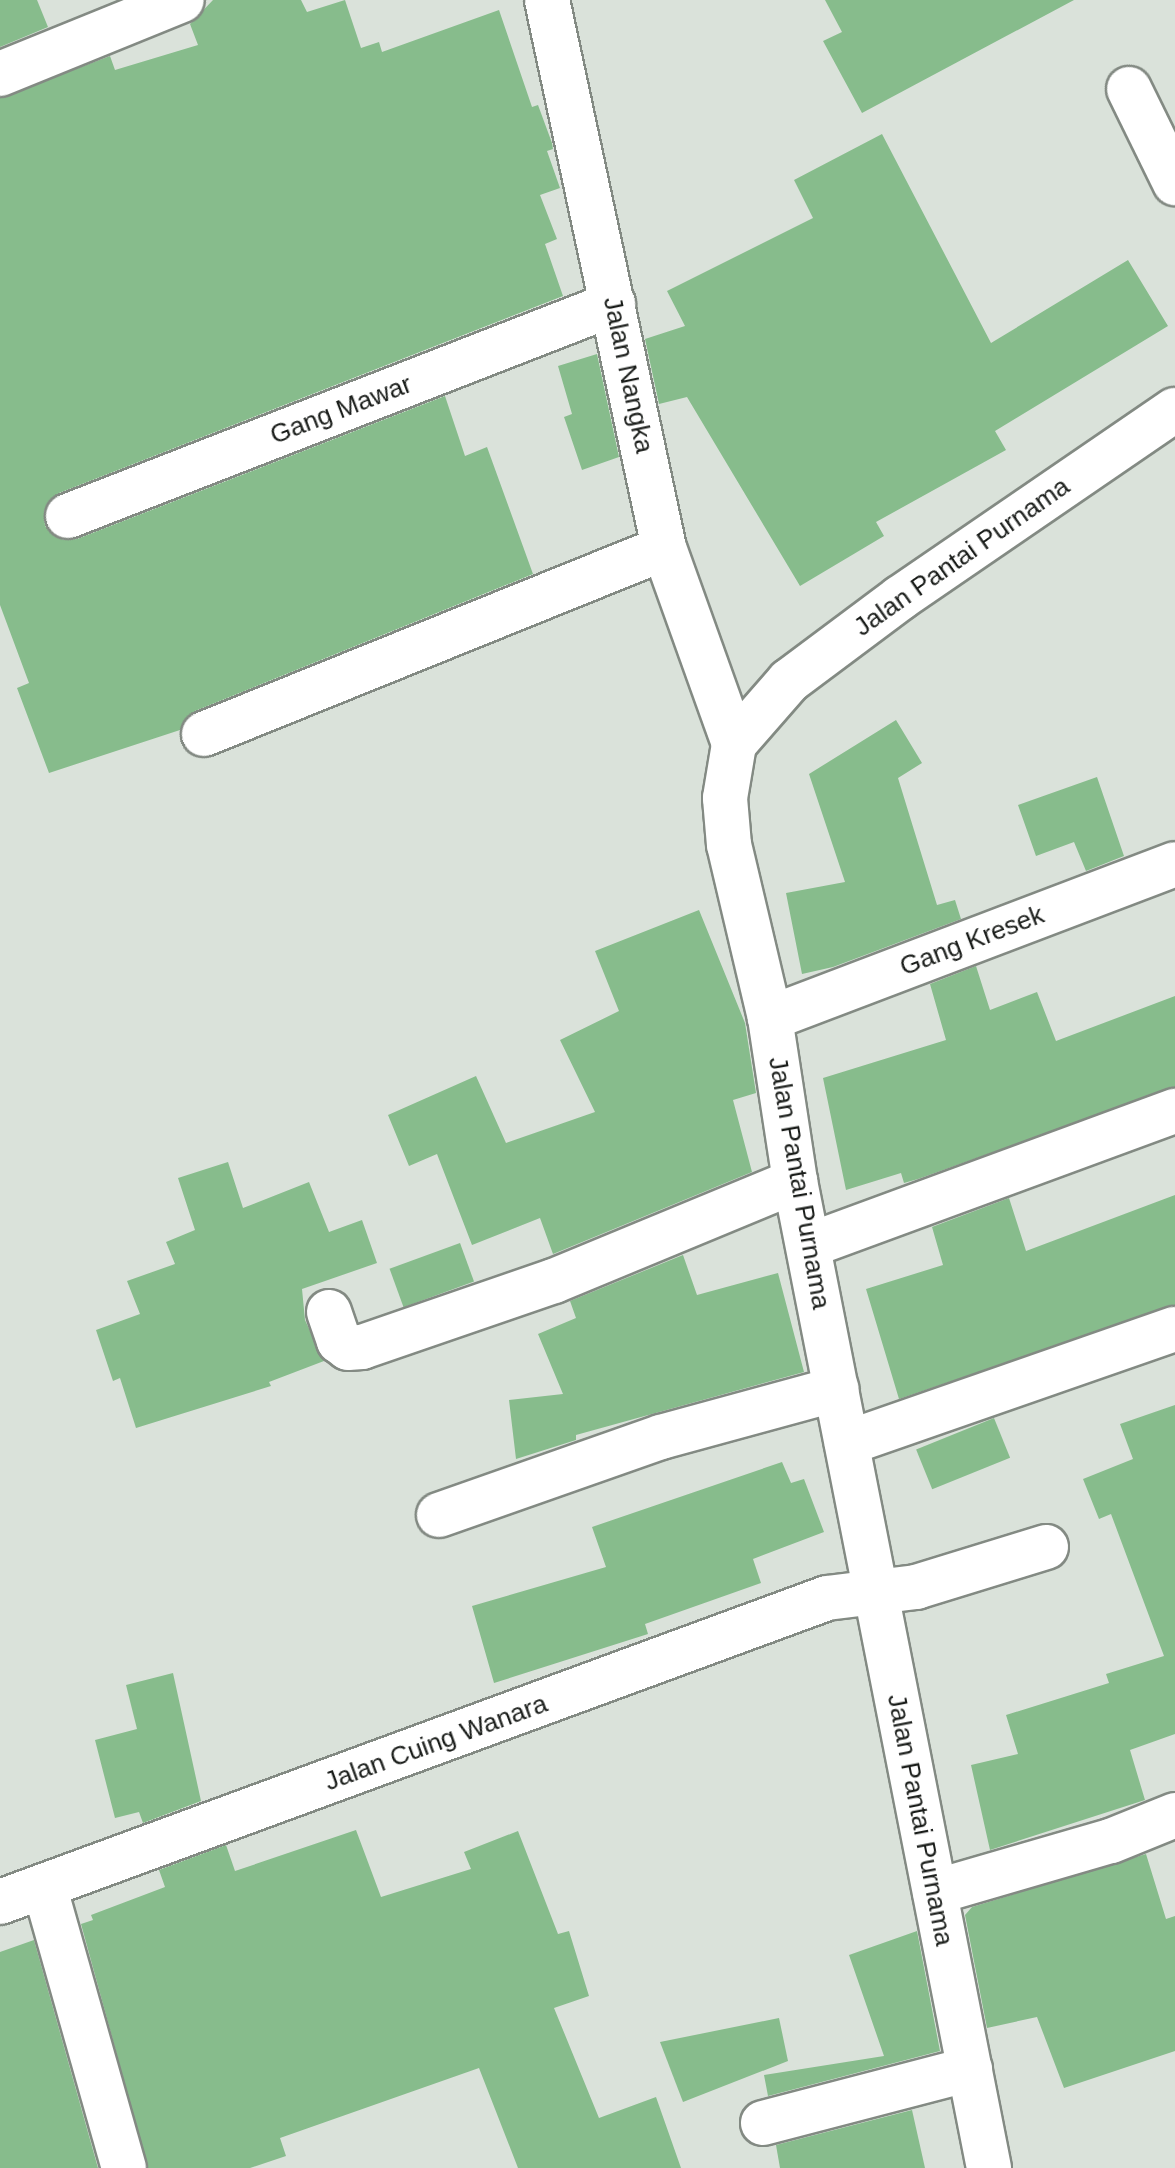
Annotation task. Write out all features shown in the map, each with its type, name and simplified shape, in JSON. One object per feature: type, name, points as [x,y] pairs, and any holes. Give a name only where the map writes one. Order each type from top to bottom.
[{"type":"street","points":[[0,74],[182,0]]},
{"type":"street","name":"Jalan Nangka","points":[[547,0],[664,548],[734,744]]},
{"type":"street","points":[[1129,89],[1175,183]]},
{"type":"street","name":"Gang Mawar","points":[[68,516],[613,304]]},
{"type":"street","name":"Jalan Pantai Purnama","points":[[989,2168],[795,1181],[770,1018],[729,845],[725,798],[734,744],[789,681],[900,598],[1175,410]]},
{"type":"street","points":[[204,734],[664,548]]},
{"type":"street","name":"Gang Kresek","points":[[770,1018],[1175,864]]},
{"type":"street","points":[[810,1245],[1175,1111]]},
{"type":"street","points":[[329,1312],[339,1341],[348,1348],[362,1347],[554,1281],[795,1181]]},
{"type":"street","points":[[847,1443],[1175,1329]]},
{"type":"street","points":[[439,1515],[661,1437],[837,1389]]},
{"type":"street","name":"Jalan Cuing Wanara","points":[[0,1902],[45,1889],[827,1598],[916,1587],[1046,1547]]},
{"type":"street","points":[[935,1892],[1111,1841],[1175,1815]]},
{"type":"street","points":[[45,1889],[124,2168]]},
{"type":"street","points":[[763,2123],[970,2069]]},
{"type":"building","points":[[0,0],[37,0],[48,27],[0,47]]},
{"type":"building","points":[[213,0],[301,0],[307,12],[345,0],[361,48],[379,42],[382,52],[499,10],[532,107],[538,105],[552,143],[553,149],[547,151],[560,188],[540,195],[557,239],[545,244],[563,296],[59,493],[44,511],[45,526],[63,540],[77,539],[445,396],[465,456],[487,447],[533,574],[195,711],[180,730],[49,773],[17,688],[29,683],[0,605],[0,98],[110,56],[115,70],[198,45],[190,24]]},
{"type":"building","points":[[825,0],[1074,0],[862,113],[823,41],[842,32]]},
{"type":"building","points":[[882,134],[991,343],[1128,260],[1168,326],[995,431],[1006,450],[876,522],[884,536],[800,586],[687,397],[659,404],[645,339],[685,326],[667,291],[813,218],[794,180]]},
{"type":"building","points":[[597,354],[619,457],[582,470],[564,417],[572,414],[558,366]]},
{"type":"building","points":[[896,720],[922,763],[898,778],[937,905],[955,900],[961,919],[833,967],[802,974],[786,893],[845,882],[809,774]]},
{"type":"building","points":[[1097,777],[1124,856],[1086,871],[1074,842],[1036,856],[1018,805]]},
{"type":"building","points":[[699,910],[745,1023],[756,1093],[733,1100],[752,1172],[553,1254],[540,1218],[472,1245],[437,1154],[409,1166],[388,1115],[476,1076],[506,1143],[595,1112],[560,1040],[619,1011],[595,951]]},
{"type":"building","points":[[976,966],[990,1010],[1037,992],[1056,1041],[1175,996],[1175,1087],[918,1179],[904,1183],[901,1173],[846,1190],[823,1078],[946,1040],[930,984]]},
{"type":"building","points":[[228,1162],[243,1208],[309,1182],[329,1232],[362,1220],[377,1263],[302,1289],[305,1320],[324,1361],[269,1382],[271,1386],[136,1428],[120,1378],[113,1381],[96,1330],[140,1314],[127,1281],[175,1264],[166,1242],[195,1230],[178,1178]]},
{"type":"building","points":[[1175,1195],[1175,1305],[899,1399],[866,1289],[943,1265],[932,1227],[1009,1198],[1026,1251]]},
{"type":"building","points":[[460,1243],[474,1282],[404,1307],[390,1269]]},
{"type":"building","points":[[683,1255],[697,1295],[778,1273],[804,1372],[576,1435],[576,1440],[516,1459],[509,1400],[563,1394],[538,1334],[576,1318],[570,1301]]},
{"type":"building","points":[[1175,1405],[1175,1734],[1130,1750],[1145,1800],[990,1850],[971,1765],[1018,1754],[1006,1715],[1109,1683],[1106,1674],[1164,1656],[1111,1514],[1099,1519],[1083,1479],[1133,1459],[1120,1424]]},
{"type":"building","points":[[994,1418],[1010,1458],[932,1489],[916,1449]]},
{"type":"building","points":[[782,1462],[791,1483],[804,1479],[824,1532],[753,1559],[761,1583],[645,1624],[648,1634],[494,1683],[472,1606],[606,1567],[592,1527]]},
{"type":"building","points":[[173,1673],[201,1801],[143,1823],[139,1812],[115,1818],[95,1740],[137,1729],[126,1685]]},
{"type":"building","points":[[356,1830],[381,1897],[471,1869],[464,1852],[518,1831],[558,1934],[569,1931],[589,1996],[554,2008],[599,2118],[656,2097],[681,2168],[518,2168],[479,2068],[280,2138],[286,2156],[250,2168],[148,2168],[81,1924],[93,1920],[91,1915],[165,1887],[159,1870],[226,1845],[235,1871]]},
{"type":"building","points":[[1146,1854],[1166,1919],[1175,1916],[1175,2051],[1064,2088],[1037,2017],[987,2028],[965,1915],[972,1907]]},
{"type":"building","points":[[917,1931],[940,2051],[768,2096],[764,2075],[884,2056],[849,1955]]},
{"type":"building","points":[[34,1940],[98,2168],[0,2168],[0,1952]]},
{"type":"building","points":[[779,2018],[788,2061],[683,2102],[660,2042]]},
{"type":"building","points":[[912,2110],[925,2168],[780,2168],[776,2145]]}]
